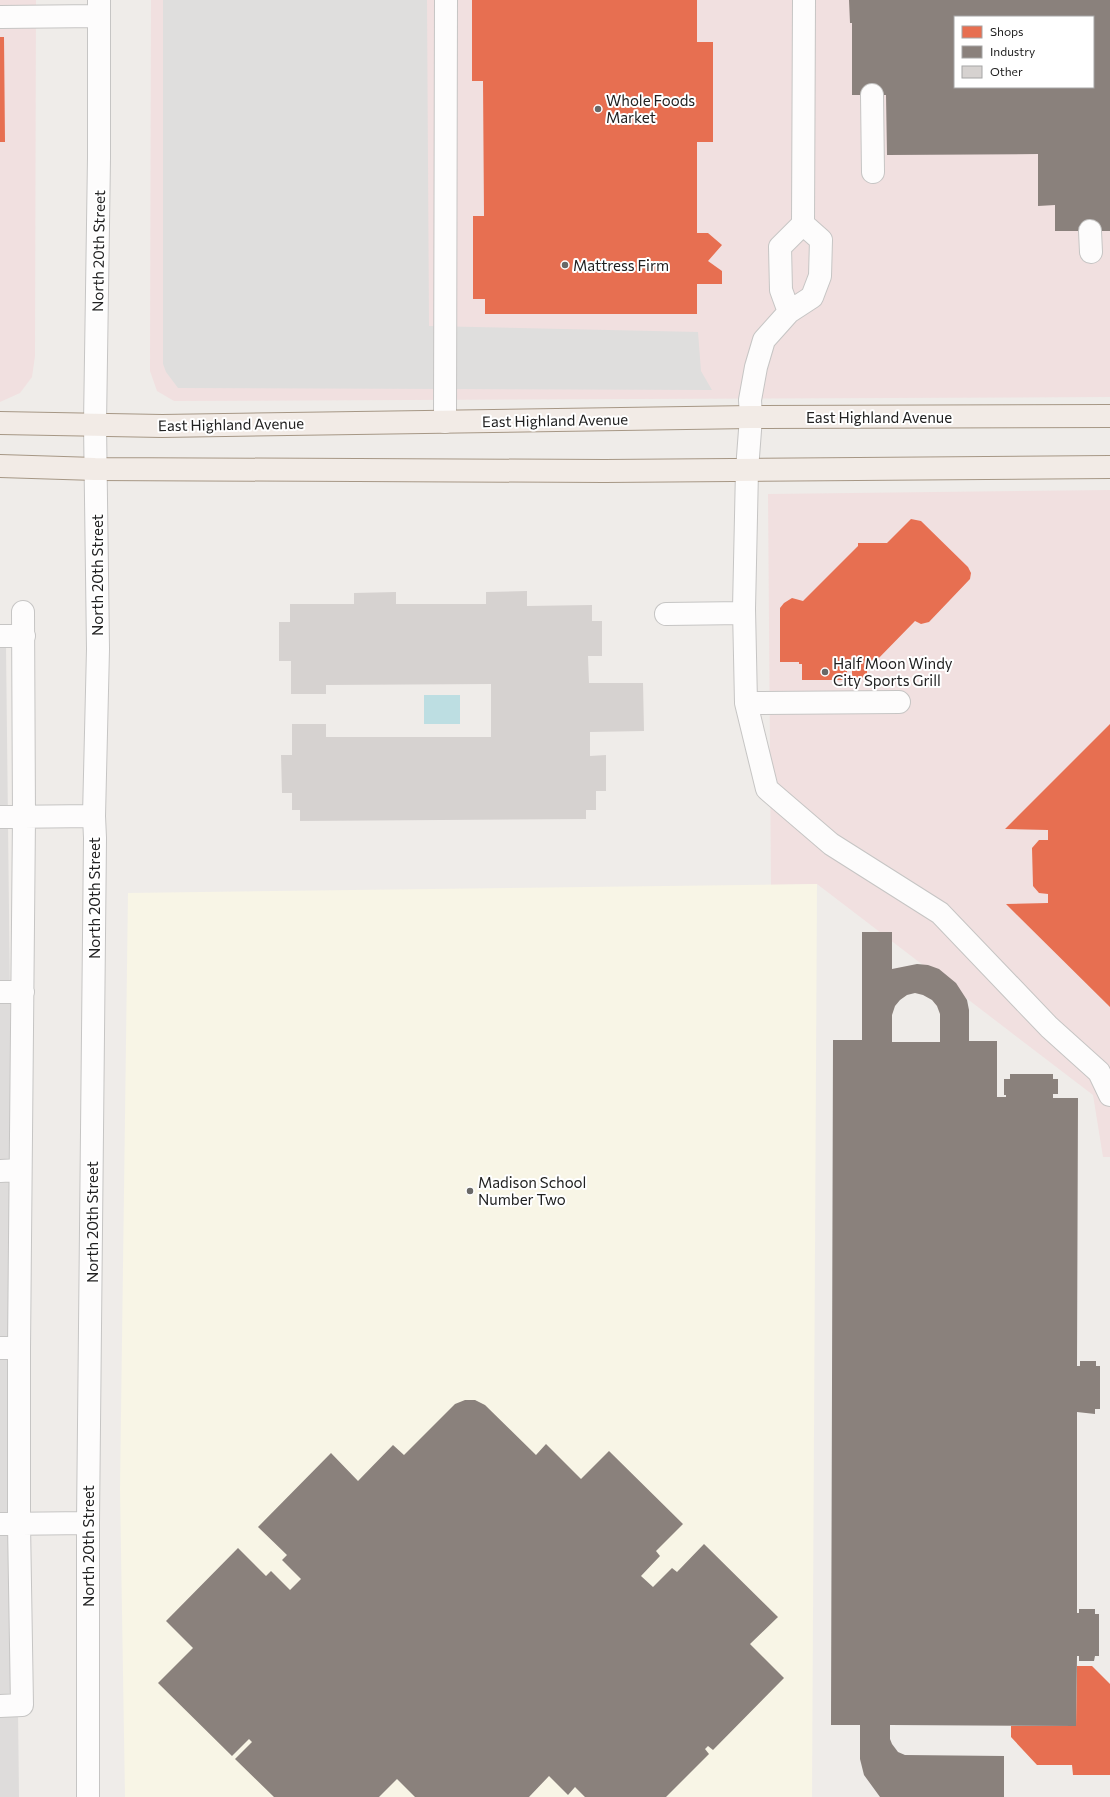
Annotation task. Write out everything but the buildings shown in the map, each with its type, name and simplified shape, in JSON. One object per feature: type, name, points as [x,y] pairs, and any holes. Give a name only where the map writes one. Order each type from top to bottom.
[{"type":"main road","name":"East Highland Avenue","points":[[0,423],[162,426],[751,417],[1110,416]]},
{"type":"main road","points":[[0,466],[95,469],[747,470],[1110,467]]},
{"type":"street","points":[[445,422],[446,0]]},
{"type":"street","points":[[789,312],[781,290],[780,247],[803,224],[804,0]]},
{"type":"street","points":[[0,17],[99,8]]},
{"type":"street","name":"North 20th Street","points":[[88,1797],[88,1523],[92,1270],[94,816],[98,649],[95,424],[99,158],[99,8]]},
{"type":"street","points":[[872,95],[872,172]]},
{"type":"street","points":[[803,224],[822,240],[820,276],[812,297],[789,312],[764,340],[756,367],[750,400],[751,417],[747,470],[744,613],[746,703],[767,789],[831,844],[940,913],[1049,1027],[1099,1072],[1110,1094]]},
{"type":"street","points":[[1090,231],[1091,252]]},
{"type":"street","points":[[0,1706],[22,1705],[10,1524],[9,1348],[10,1170],[23,992],[23,612]]},
{"type":"street","points":[[666,614],[744,613]]},
{"type":"street","points":[[0,636],[24,636]]},
{"type":"street","points":[[746,703],[899,702]]},
{"type":"street","points":[[0,817],[94,816]]},
{"type":"street","points":[[0,992],[23,992]]},
{"type":"street","points":[[10,1524],[88,1523]]},
{"type":"shaded area","points":[[0,0],[36,0],[35,356],[32,377],[20,393],[0,402]]},
{"type":"shaded area","points":[[151,0],[1110,0],[1110,397],[174,401],[157,391],[150,371]]},
{"type":"shaded area","points":[[163,0],[427,0],[429,326],[698,332],[701,371],[712,390],[178,388],[166,372],[163,364]]},
{"type":"shaded area","points":[[1110,490],[1110,1157],[1103,1157],[1093,1095],[817,884],[771,885],[768,494]]},
{"type":"shaded area","points":[[0,646],[6,646],[19,1797],[0,1797]]},
{"type":"shaded area","name":"Madison School Number Two","points":[[817,884],[812,1797],[125,1797],[120,1489],[128,893]]},
{"type":"water","points":[[424,695],[460,695],[460,724],[424,724]]},
{"type":"place","name":"Whole Foods Market","points":[[598,109]]},
{"type":"place","name":"Mattress Firm","points":[[565,265]]},
{"type":"place","name":"Half Moon Windy City Sports Grill","points":[[825,672]]},
{"type":"place","name":"Madison School Number Two","points":[[470,1191]]}]
